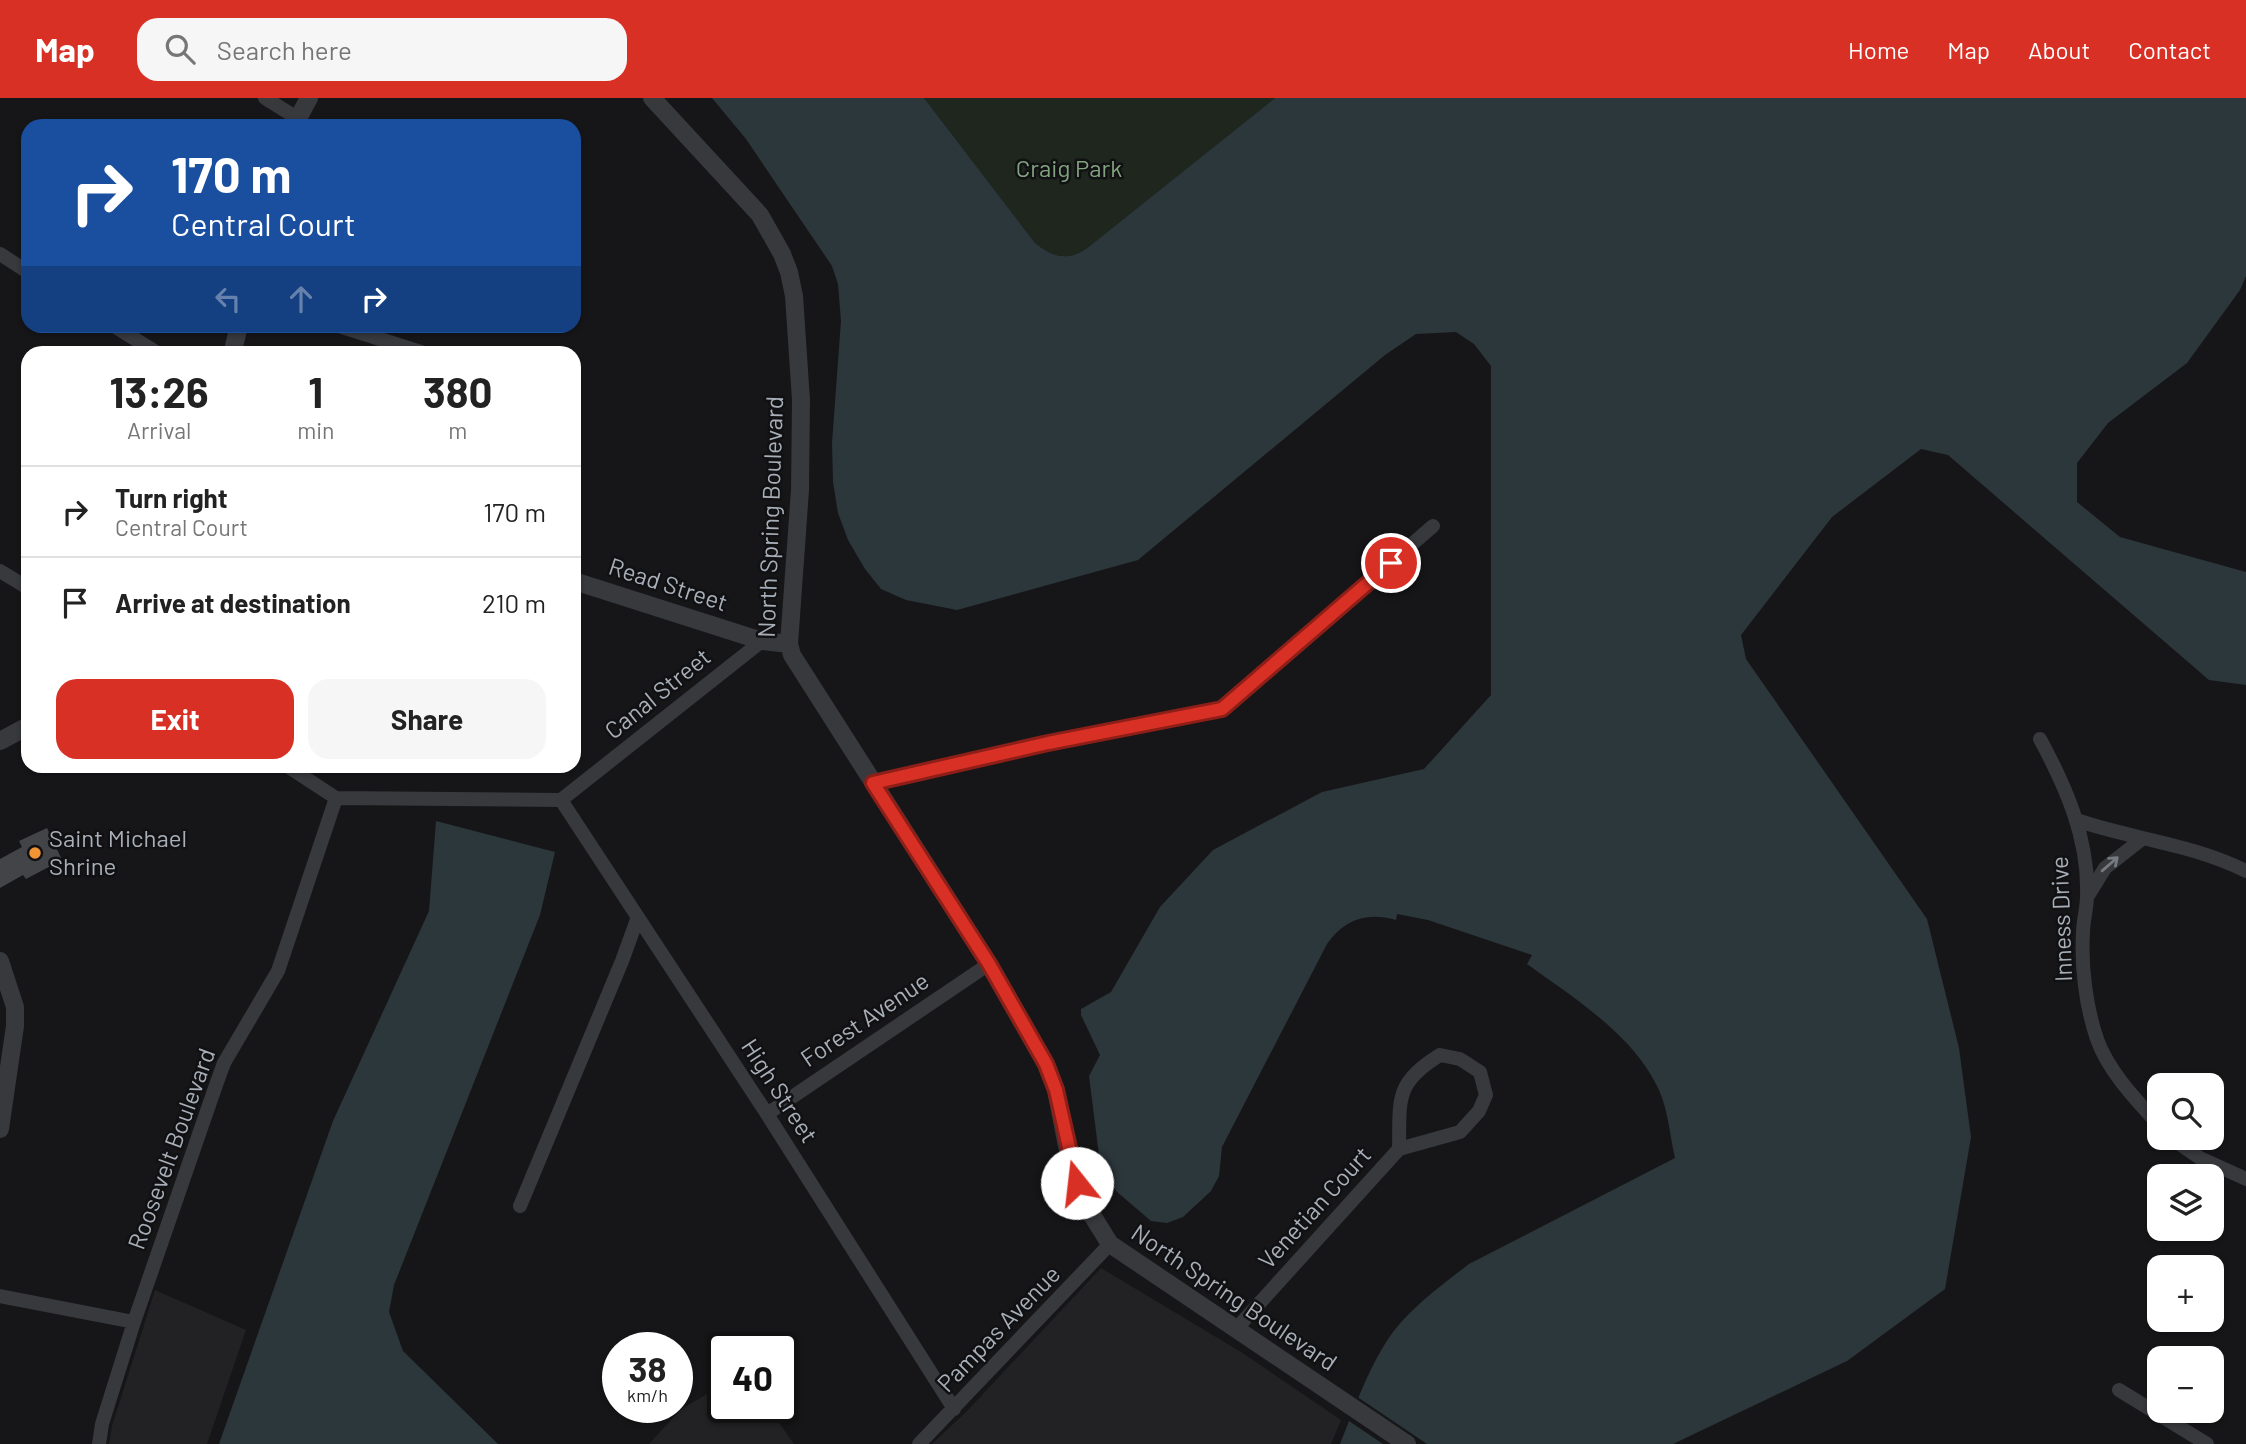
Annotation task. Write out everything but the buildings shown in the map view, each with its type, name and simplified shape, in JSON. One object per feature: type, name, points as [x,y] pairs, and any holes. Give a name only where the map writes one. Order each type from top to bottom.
[{"type":"street","points":[[265,98],[291,119]]},
{"type":"street","points":[[297,119],[309,98]]},
{"type":"street","name":"North Spring Boulevard","points":[[652,98],[760,215],[789,272],[794,296],[801,400],[800,489],[789,644],[792,655],[989,964],[1046,1064],[1056,1090],[1068,1151],[1082,1199],[1110,1244],[1407,1444]]},
{"type":"street","points":[[0,254],[21,268]]},
{"type":"street","points":[[125,333],[146,346]]},
{"type":"street","points":[[361,333],[402,346]]},
{"type":"street","points":[[873,783],[1048,743],[1222,709],[1433,526]]},
{"type":"street","points":[[0,571],[21,584]]},
{"type":"street","name":"Read Street","points":[[581,583],[762,641],[789,644]]},
{"type":"street","name":"Canal Street","points":[[561,800],[762,641]]},
{"type":"street","points":[[0,741],[21,730]]},
{"type":"street","name":"Inness Drive","points":[[2040,739],[2064,782],[2082,846],[2087,897],[2082,951],[2091,1018],[2098,1041],[2118,1075],[2147,1110]]},
{"type":"street","points":[[298,773],[336,798],[561,800]]},
{"type":"street","name":"Roosevelt Boulevard","points":[[99,1444],[102,1424],[134,1322],[216,1085],[233,1048],[278,971],[336,798]]},
{"type":"street","name":"High Street","points":[[561,800],[767,1114],[954,1409]]},
{"type":"street","points":[[2076,820],[2208,854],[2246,871]]},
{"type":"street","points":[[2087,897],[2105,868],[2142,839]]},
{"type":"street","points":[[520,1206],[638,917]]},
{"type":"street","points":[[0,961],[15,1007],[0,1129]]},
{"type":"street","name":"Forest Avenue","points":[[767,1114],[989,964]]},
{"type":"street","name":"Venetian Court","points":[[1237,1328],[1399,1149],[1460,1132],[1479,1111],[1486,1095],[1480,1072],[1460,1059],[1440,1055],[1418,1068],[1403,1089],[1399,1149]]},
{"type":"street","points":[[2188,1150],[2246,1179]]},
{"type":"street","name":"Pampas Avenue","points":[[919,1444],[1110,1244]]},
{"type":"street","points":[[0,1296],[134,1322]]},
{"type":"street","points":[[2119,1390],[2207,1444]]},
{"type":"shaded area","points":[[712,98],[924,98],[1035,243],[1053,254],[1066,256],[1086,249],[1275,98],[2246,98],[2246,276],[2240,290],[2187,363],[2108,423],[2077,463],[2077,502],[2120,537],[2246,572],[2246,685],[2209,680],[1948,455],[1921,449],[1832,517],[1741,635],[1746,659],[1927,919],[1959,1048],[1971,1137],[1945,1289],[1847,1361],[1673,1444],[1340,1444],[1363,1386],[1384,1345],[1401,1322],[1429,1296],[1469,1264],[1675,1158],[1665,1106],[1648,1070],[1619,1035],[1601,1019],[1527,964],[1532,955],[1428,920],[1397,914],[1396,920],[1366,917],[1349,923],[1327,944],[1222,1147],[1219,1176],[1211,1191],[1183,1217],[1167,1223],[1151,1221],[1116,1191],[1099,1155],[1089,1076],[1100,1055],[1081,1015],[1081,1009],[1111,992],[1160,907],[1213,850],[1322,792],[1424,769],[1491,695],[1491,366],[1474,344],[1456,332],[1416,334],[1385,355],[1138,560],[957,610],[906,600],[881,589],[865,569],[848,540],[838,513],[833,482],[832,443],[841,321],[838,284],[832,266],[746,139]]},
{"type":"shaded area","points":[[436,821],[555,852],[540,915],[394,1285],[389,1312],[403,1351],[498,1444],[219,1444],[333,1121],[429,911]]},
{"type":"shaded area","points":[[1101,1268],[1241,1352],[1341,1420],[1331,1444],[932,1444],[967,1411]]},
{"type":"shaded area","points":[[155,1290],[246,1330],[207,1444],[109,1444],[112,1426]]},
{"type":"shaded area","points":[[707,1394],[707,1423],[779,1423],[794,1444],[649,1444],[668,1423],[693,1423],[693,1402]]},
{"type":"green space","name":"Craig Park","points":[[924,98],[1275,98],[1086,249],[1072,255],[1059,256],[1035,243]]},
{"type":"pier","points":[[1356,1396],[1427,1444],[1383,1444],[1346,1419]]},
{"type":"place","name":"Saint Michael Shrine","points":[[35,853]]},
{"type":"route","points":[[1077,1183],[1056,1090],[1046,1064],[989,964],[873,783],[1048,743],[1222,709],[1391,563]]}]
